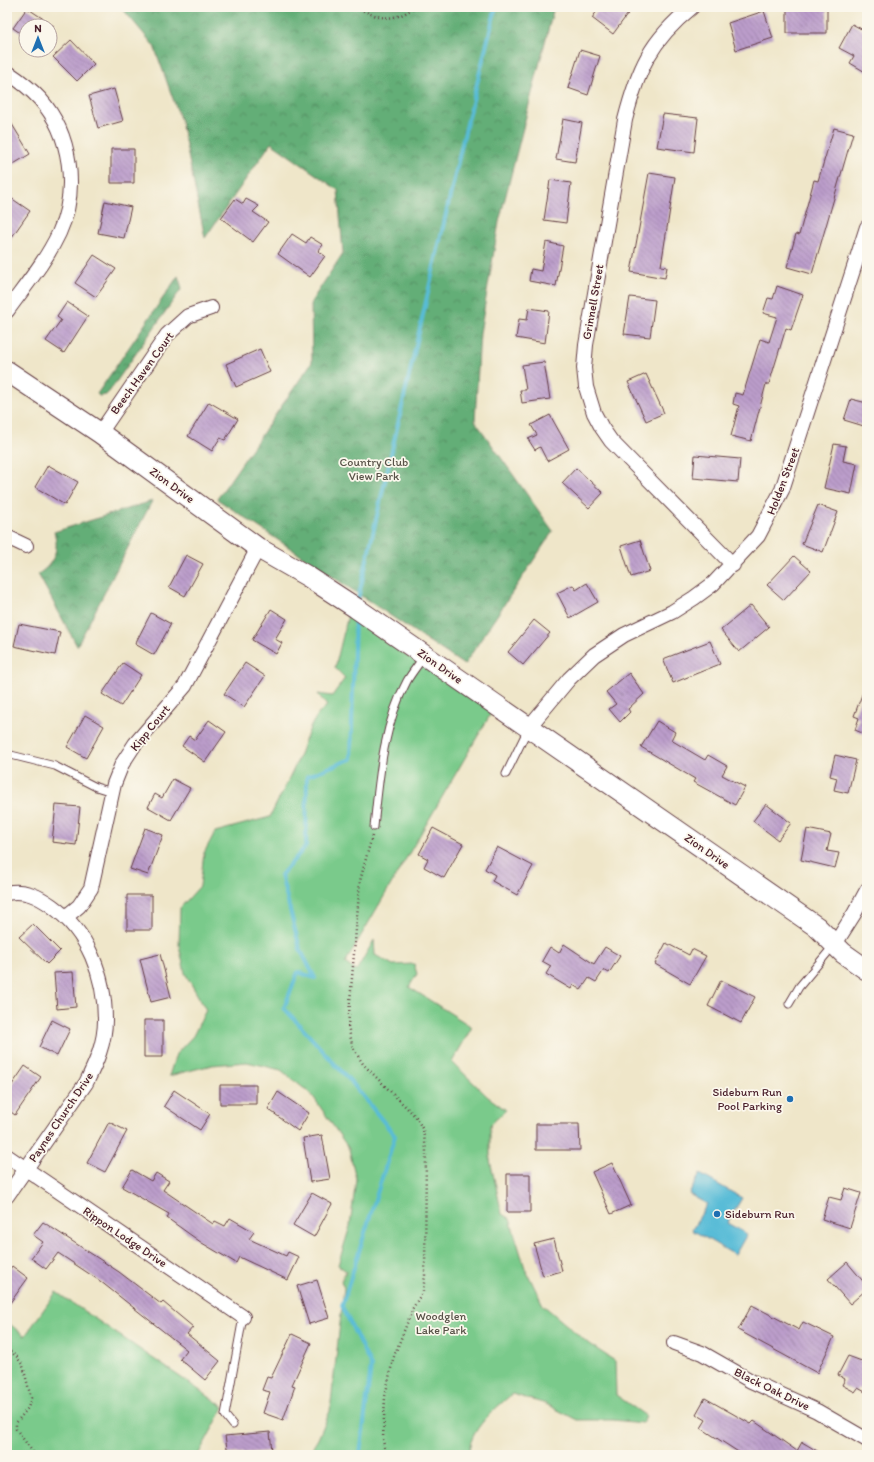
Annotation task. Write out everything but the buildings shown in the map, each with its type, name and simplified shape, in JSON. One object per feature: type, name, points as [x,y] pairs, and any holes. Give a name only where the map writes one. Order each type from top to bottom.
[{"type":"main road","name":"Zion Drive","points":[[7,371],[100,433],[258,548],[307,576],[424,655],[817,927],[843,953],[867,970]]},
{"type":"street","name":"Grinnell Street","points":[[692,7],[666,31],[654,46],[635,84],[624,128],[586,345],[584,368],[586,387],[594,413],[611,440],[733,565]]},
{"type":"street","points":[[7,72],[26,84],[40,99],[55,120],[65,145],[70,178],[68,209],[60,232],[52,247],[7,311]]},
{"type":"street","name":"Holden Street","points":[[529,727],[569,679],[594,655],[624,635],[672,612],[694,598],[713,584],[733,565],[758,536],[782,490],[867,227]]},
{"type":"street","name":"Beech Haven Court","points":[[100,433],[167,335],[188,316],[211,308]]},
{"type":"street","points":[[7,537],[26,546]]},
{"type":"street","name":"Kipp Court","points":[[67,916],[79,906],[92,888],[112,792],[122,764],[135,744],[185,686],[258,548]]},
{"type":"street","points":[[835,944],[867,890]]},
{"type":"street","name":"Paynes Church Drive","points":[[7,893],[25,892],[36,896],[67,916],[86,944],[99,973],[105,1009],[102,1044],[96,1064],[86,1083],[7,1196]]},
{"type":"street","name":"Rippon Lodge Drive","points":[[7,1156],[243,1317]]},
{"type":"street","name":"Black Oak Drive","points":[[674,1344],[702,1353],[751,1381],[817,1411],[867,1440]]},
{"type":"lane","points":[[374,827],[378,787],[387,735],[407,682],[424,655]]},
{"type":"lane","points":[[506,774],[529,727]]},
{"type":"lane","points":[[7,752],[55,766],[96,787],[112,792]]},
{"type":"lane","points":[[789,1004],[799,986],[835,944]]},
{"type":"lane","points":[[233,1425],[226,1415],[243,1317]]},
{"type":"path","points":[[356,7],[371,15],[387,18],[408,12],[415,7]]},
{"type":"path","points":[[374,827],[360,881],[348,1026],[353,1048],[363,1064],[416,1117],[423,1130],[426,1149],[425,1275],[423,1291],[413,1308],[393,1359],[385,1397],[383,1438],[385,1455]]},
{"type":"path","points":[[7,1350],[17,1357],[23,1366],[30,1398],[28,1408],[16,1423],[16,1429],[36,1455]]},
{"type":"green space","name":"Country Club View Park","points":[[121,7],[554,7],[499,222],[480,333],[475,421],[553,531],[464,665],[217,499],[312,362],[311,302],[343,253],[338,190],[271,143],[205,238],[181,121],[154,46]]},
{"type":"green space","points":[[178,276],[182,288],[109,392],[106,395],[99,396],[97,394]]},
{"type":"green space","points":[[152,501],[77,646],[38,574],[48,566],[56,551],[56,539],[54,532]]},
{"type":"green space","name":"Woodglen Lake Park","points":[[348,615],[381,639],[493,710],[345,963],[356,971],[374,940],[375,955],[393,965],[414,964],[417,974],[409,987],[472,1027],[452,1062],[488,1097],[506,1110],[490,1125],[490,1160],[502,1214],[510,1219],[525,1268],[543,1305],[589,1344],[615,1361],[616,1395],[646,1416],[642,1423],[613,1420],[577,1420],[546,1404],[512,1394],[491,1413],[478,1429],[473,1437],[469,1455],[308,1455],[318,1439],[330,1411],[344,1288],[341,1281],[346,1271],[338,1265],[350,1226],[356,1179],[349,1149],[312,1095],[281,1070],[247,1062],[212,1065],[169,1076],[176,1054],[193,1036],[206,1010],[185,973],[179,945],[180,908],[200,886],[204,853],[215,832],[270,817],[296,764],[312,724],[321,711],[327,706],[318,694],[332,696],[345,678],[335,668]]},
{"type":"green space","points":[[56,1292],[224,1407],[198,1455],[7,1455],[7,1322],[25,1336]]},
{"type":"water","name":"Sideburn Run","points":[[700,1174],[742,1198],[727,1223],[747,1234],[735,1255],[692,1230],[707,1204],[689,1194]]},
{"type":"waterway","points":[[357,603],[462,144],[496,7]]},
{"type":"waterway","points":[[355,615],[351,759],[307,776],[306,846],[281,875],[300,949],[315,978],[298,972],[284,1008],[353,1084],[395,1136],[342,1306],[371,1366],[360,1455]]},
{"type":"place","name":"Sideburn Run Pool Parking","points":[[790,1099]]},
{"type":"place","name":"Sideburn Run","points":[[717,1214]]}]
